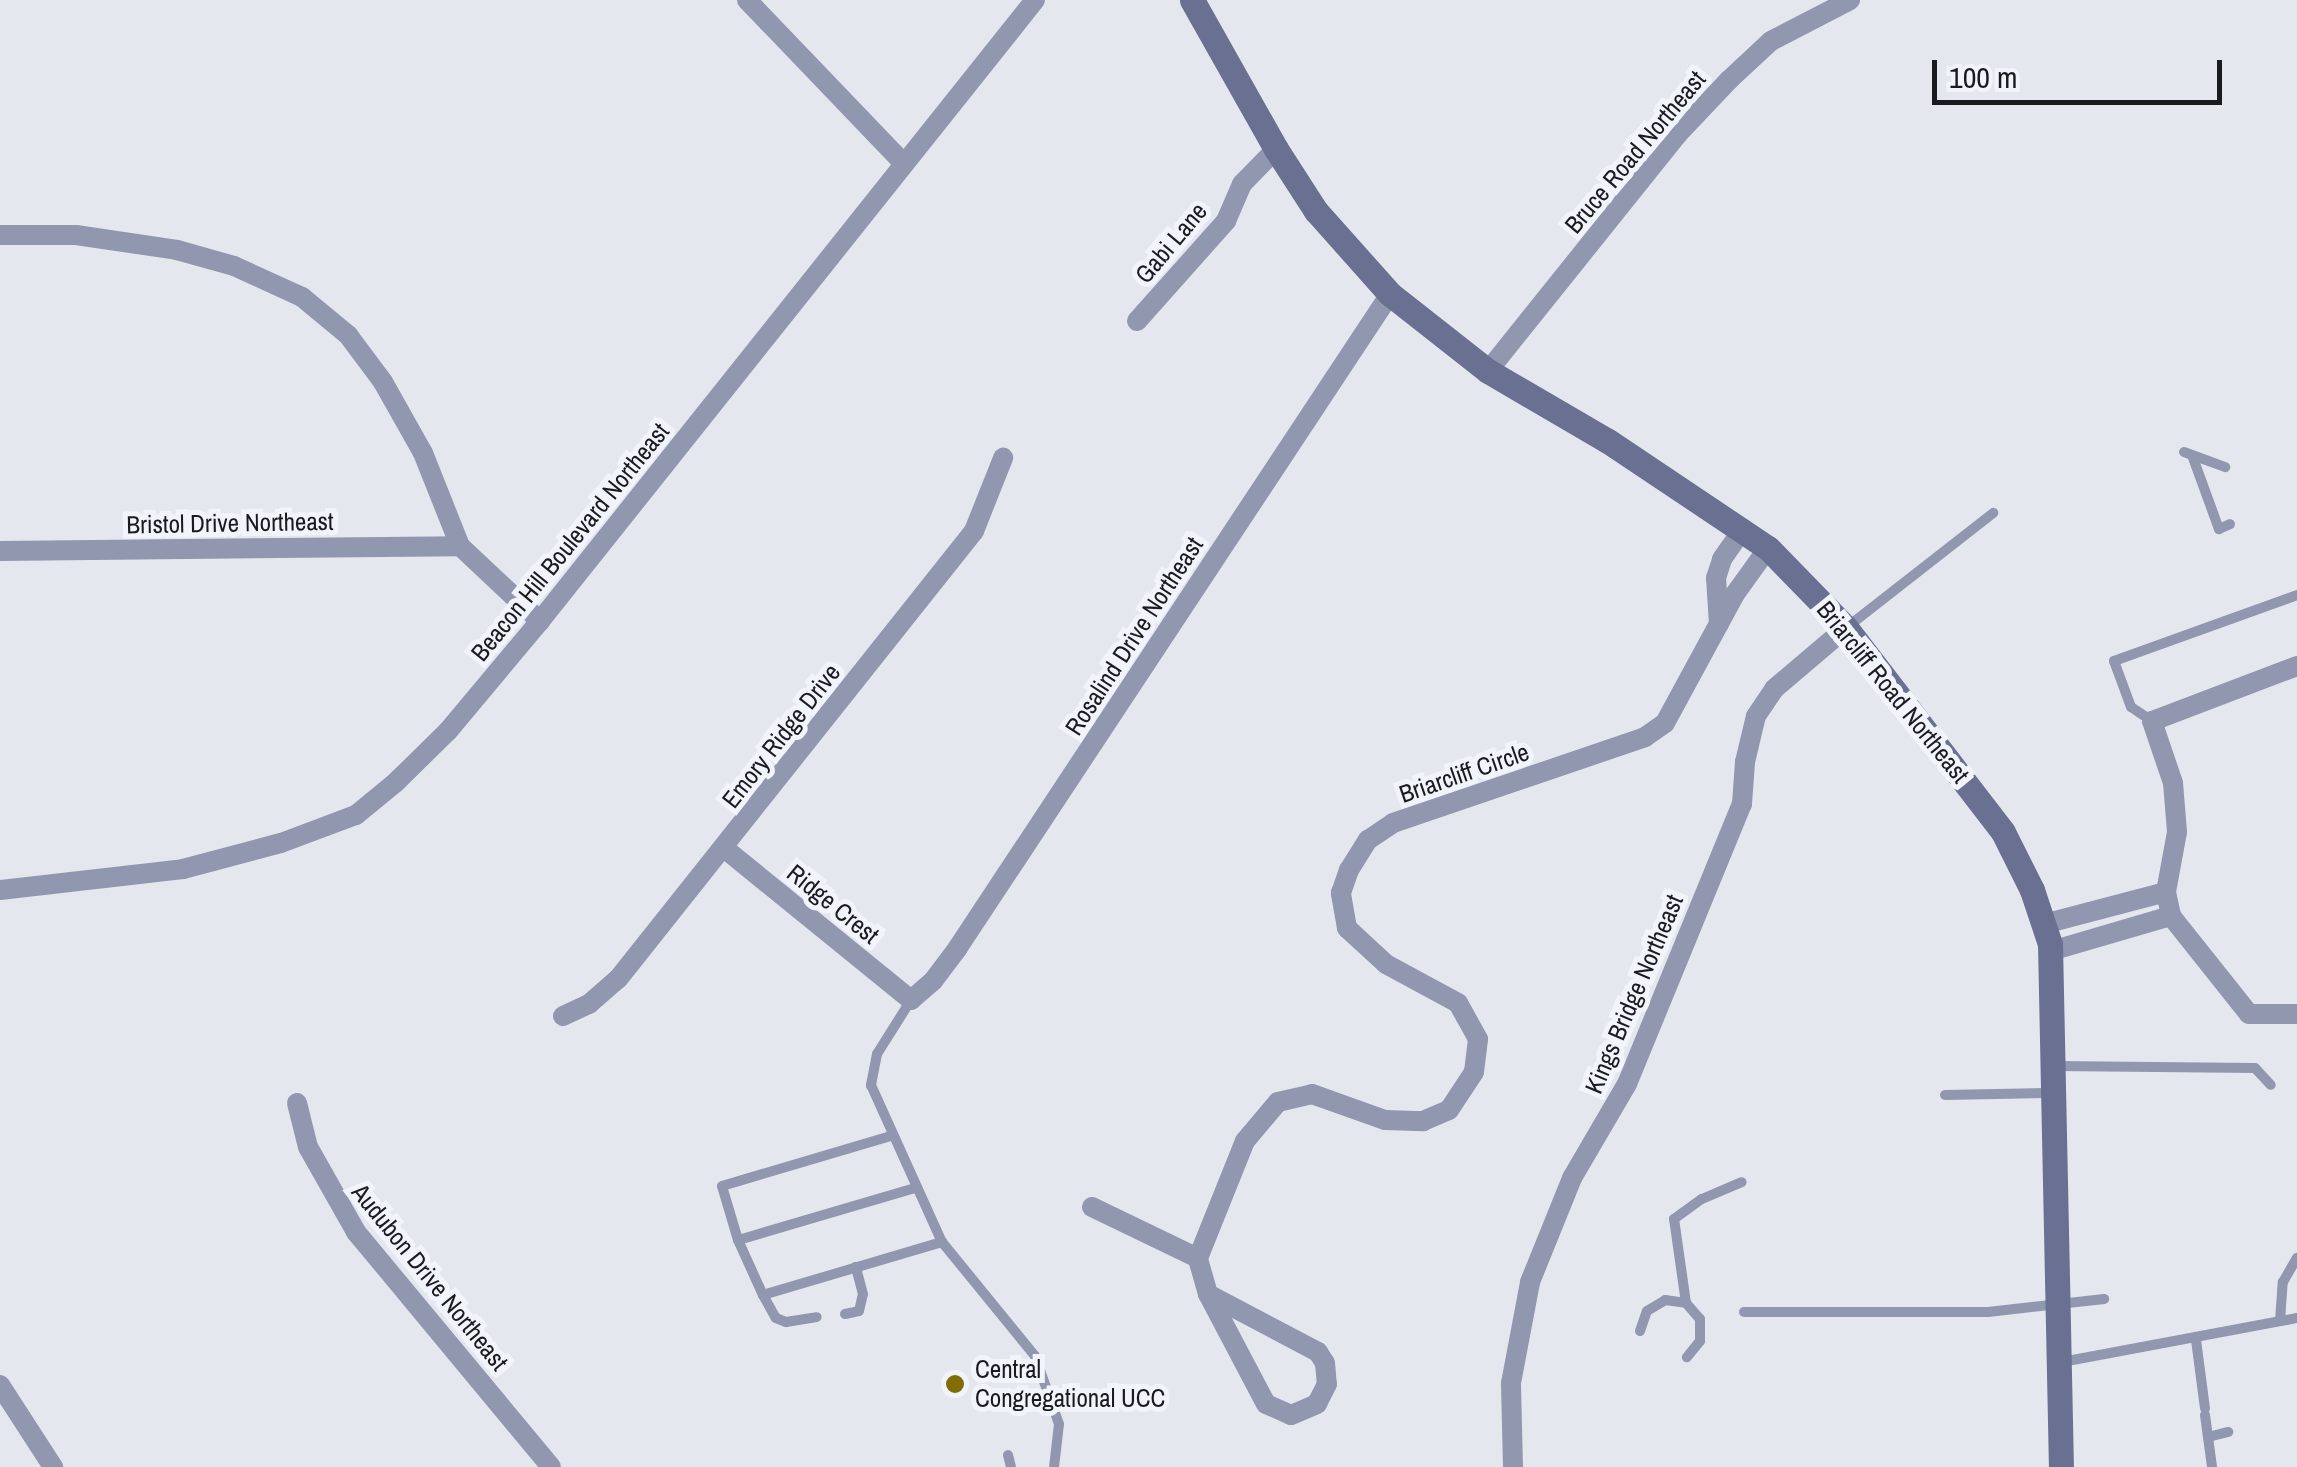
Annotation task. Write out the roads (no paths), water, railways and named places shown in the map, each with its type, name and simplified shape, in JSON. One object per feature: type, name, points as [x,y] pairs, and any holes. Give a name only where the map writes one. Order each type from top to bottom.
[{"type":"main road","name":"Briarcliff Road Northeast","points":[[1192,0],[1276,150],[1316,212],[1390,294],[1488,371],[1768,548],[1846,628],[2003,832],[2032,890],[2050,951],[2061,1467]]},
{"type":"street","points":[[748,0],[904,164]]},
{"type":"street","name":"Beacon Hill Boulevard Northeast","points":[[0,890],[183,869],[281,843],[356,815],[448,731],[540,621],[1035,0]]},
{"type":"street","name":"Bruce Road Northeast","points":[[1488,371],[1678,134],[1729,80],[1771,41],[1850,0]]},
{"type":"street","name":"Gabi Lane","points":[[1138,320],[1226,221],[1242,184],[1276,150]]},
{"type":"street","points":[[0,235],[76,235],[177,250],[234,266],[302,297],[348,336],[383,382],[423,454],[460,546],[540,621]]},
{"type":"street","name":"Rosalind Drive Northeast","points":[[911,1000],[933,981],[957,949],[1390,294]]},
{"type":"street","name":"Emory Ridge Drive","points":[[562,1016],[590,1004],[618,979],[724,848],[974,531],[992,496],[1003,458]]},
{"type":"street","name":"Briarcliff Circle","points":[[1719,625],[1716,578],[1722,558],[1743,529]]},
{"type":"street","name":"Bristol Drive Northeast","points":[[0,551],[460,546]]},
{"type":"street","name":"Briarcliff Circle","points":[[1198,1258],[1245,1141],[1278,1102],[1312,1094],[1385,1120],[1423,1121],[1449,1110],[1474,1072],[1478,1039],[1458,1003],[1386,964],[1347,928],[1341,893],[1348,870],[1368,840],[1393,824],[1645,737],[1665,723],[1719,625],[1768,548]]},
{"type":"street","name":"Kings Bridge Northeast","points":[[1513,1467],[1511,1382],[1530,1282],[1572,1178],[1627,1084],[1742,804],[1745,762],[1756,716],[1774,689],[1846,628]]},
{"type":"street","points":[[2297,666],[2152,722],[2173,783],[2177,832],[2166,892],[2171,916],[2249,1014],[2297,1014]]},
{"type":"street","name":"Ridge Crest","points":[[724,848],[911,1000]]},
{"type":"street","points":[[2044,924],[2166,892]]},
{"type":"street","points":[[2122,903],[2129,928]]},
{"type":"street","points":[[2050,951],[2171,916]]},
{"type":"street","name":"Audubon Drive Northeast","points":[[298,1104],[308,1147],[356,1232],[552,1467]]},
{"type":"street","points":[[1092,1207],[1198,1258],[1208,1294],[1266,1404],[1291,1415],[1317,1404],[1327,1384],[1325,1363],[1318,1352],[1208,1294]]},
{"type":"street","points":[[0,1386],[52,1467]]},
{"type":"lane","points":[[2225,468],[2188,453],[2219,529],[2230,524]]},
{"type":"lane","points":[[1846,628],[1993,513]]},
{"type":"lane","points":[[2152,722],[2131,707],[2114,661],[2297,594]]},
{"type":"lane","points":[[911,1000],[872,1067],[872,1085],[891,1136],[942,1242],[1035,1356],[1059,1424],[1054,1467]]},
{"type":"lane","points":[[2053,1066],[2256,1068],[2270,1084]]},
{"type":"lane","points":[[1945,1094],[2053,1093]]},
{"type":"lane","points":[[818,1318],[786,1322],[776,1318],[738,1240],[722,1186],[891,1136]]},
{"type":"lane","points":[[1687,1357],[1700,1340],[1700,1319],[1686,1303],[1674,1219],[1702,1199],[1742,1182]]},
{"type":"lane","points":[[738,1240],[915,1188]]},
{"type":"lane","points":[[763,1295],[942,1242]]},
{"type":"lane","points":[[2280,1321],[2284,1282],[2297,1258]]},
{"type":"lane","points":[[844,1314],[859,1310],[863,1294],[856,1267]]},
{"type":"lane","points":[[1744,1312],[1988,1312],[2104,1298]]},
{"type":"lane","points":[[1640,1331],[1646,1311],[1665,1300],[1686,1303]]},
{"type":"lane","points":[[2059,1363],[2297,1318]]},
{"type":"lane","points":[[2196,1340],[2212,1467]]},
{"type":"lane","points":[[2208,1437],[2228,1432]]},
{"type":"place","name":"Central Congregational UCC","points":[[955,1384]]}]
